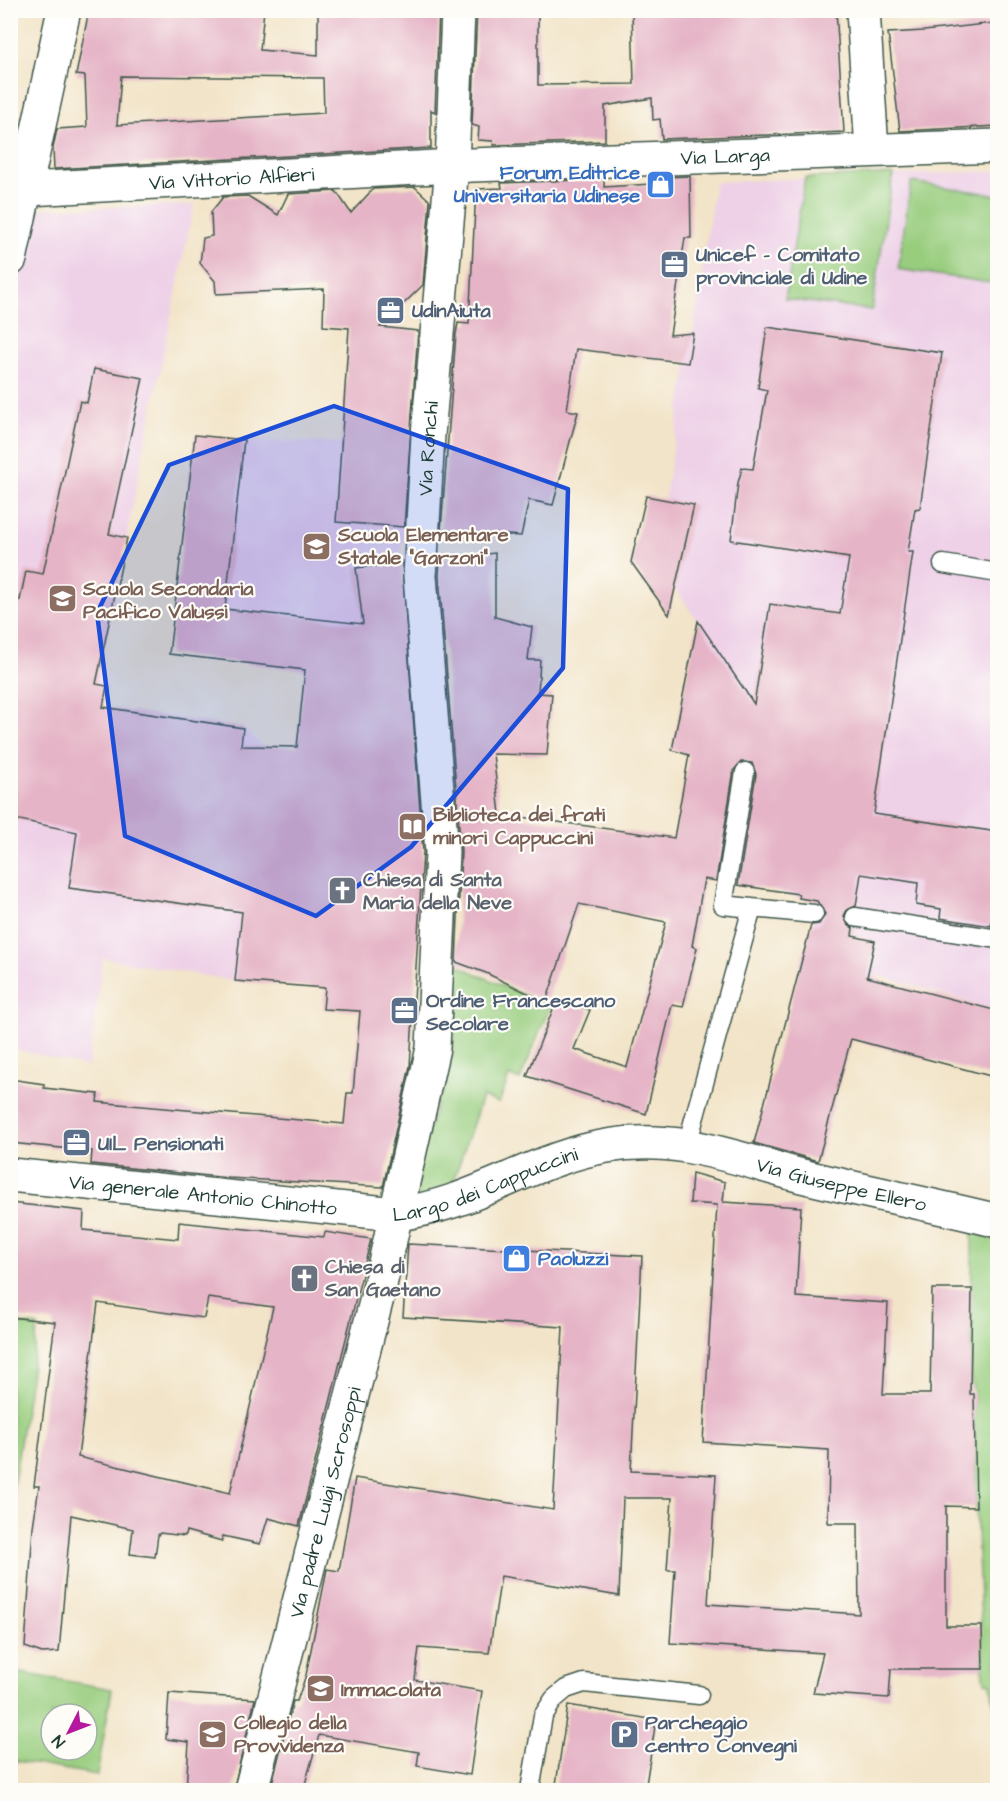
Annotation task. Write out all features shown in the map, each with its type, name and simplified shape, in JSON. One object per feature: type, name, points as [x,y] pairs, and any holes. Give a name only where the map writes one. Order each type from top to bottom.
[{"type":"street","points":[[10,259],[17,189],[64,10]]},
{"type":"street","name":"Via Ronchi","points":[[437,959],[442,852],[420,576],[428,435],[452,166],[458,10]]},
{"type":"street","points":[[863,10],[872,150]]},
{"type":"street","name":"Via Larga","points":[[452,166],[998,146]]},
{"type":"street","name":"Via Vittorio Alfieri","points":[[17,189],[452,166]]},
{"type":"street","name":"Largo dei Cappuccini","points":[[437,959],[433,1048],[396,1214],[443,1206],[561,1158],[597,1148],[631,1142],[661,1141],[687,1145]]},
{"type":"street","name":"Via Giuseppe Ellero","points":[[687,1145],[804,1176],[998,1221]]},
{"type":"street","name":"Via generale Antonio Chinotto","points":[[10,1174],[396,1214]]},
{"type":"street","name":"Via padre Luigi Scrosoppi","points":[[251,1791],[378,1294],[396,1214]]},
{"type":"lane","points":[[943,564],[998,573]]},
{"type":"lane","points":[[745,772],[723,905],[814,914]]},
{"type":"lane","points":[[687,1145],[752,908]]},
{"type":"lane","points":[[855,917],[998,939]]},
{"type":"lane","points":[[530,1791],[543,1716],[554,1699],[566,1689],[584,1683],[699,1695]]},
{"type":"highlighted area","points":[[334,406],[568,489],[563,668],[411,847],[316,916],[125,836],[97,613],[169,465]]},
{"type":"shaded area","points":[[997,171],[997,1011],[878,975],[875,989],[864,986],[875,941],[813,925],[815,901],[705,874],[731,731],[732,672],[669,579],[656,548],[693,333],[715,182]]},
{"type":"shaded area","name":"Scuola Secondaria Pacifico Valussi","points":[[194,205],[101,661],[107,686],[103,707],[243,728],[264,747],[260,938],[239,938],[235,981],[103,958],[88,1067],[11,1048],[10,315],[32,209]]},
{"type":"shaded area","name":"Scuola Elementare Statale \"Garzoni\"","points":[[244,440],[341,443],[336,522],[406,527],[398,564],[356,569],[363,624],[225,609]]},
{"type":"green space","points":[[893,174],[872,310],[785,299],[805,178]]},
{"type":"green space","points":[[911,182],[997,195],[997,284],[898,269]]},
{"type":"green space","points":[[453,963],[550,1007],[520,1080],[509,1076],[499,1103],[482,1097],[449,1194],[406,1201],[452,1055]]},
{"type":"green space","points":[[972,1232],[997,1240],[997,1729],[991,1683],[985,1682],[983,1669],[974,1395],[971,1376]]},
{"type":"green space","points":[[10,1323],[38,1326],[11,1502]]},
{"type":"green space","points":[[10,1671],[112,1689],[97,1775],[11,1760]]},
{"type":"building","points":[[89,10],[264,10],[260,50],[318,55],[318,10],[439,10],[435,112],[431,110],[431,148],[54,169],[53,148],[57,129],[87,127],[85,76],[76,75]],"holes":[[[121,76],[323,78],[324,113],[117,125]]]},
{"type":"building","points":[[477,10],[538,10],[538,85],[634,84],[632,10],[836,10],[844,132],[662,139],[660,119],[653,120],[652,98],[605,106],[605,141],[494,145],[493,141],[478,140],[479,127],[472,125]]},
{"type":"building","points":[[993,23],[998,67],[998,126],[900,131],[888,33]]},
{"type":"building","points":[[690,176],[691,238],[685,238],[670,335],[693,333],[688,363],[576,349],[567,410],[578,412],[553,505],[529,500],[521,536],[441,530],[456,334],[458,323],[469,324],[476,189],[502,188],[501,183],[604,179],[604,187],[667,183],[666,177]]},
{"type":"building","points":[[415,187],[430,201],[423,285],[380,327],[418,331],[404,527],[336,522],[349,328],[323,326],[324,289],[216,294],[215,281],[200,263],[203,238],[212,236],[211,212],[223,197],[248,196],[278,215],[288,194],[336,191],[351,213],[373,189]]},
{"type":"building","points":[[767,327],[942,353],[920,508],[915,509],[908,552],[913,552],[874,814],[998,832],[998,917],[992,917],[991,926],[940,918],[941,909],[916,905],[918,883],[861,874],[856,906],[847,910],[844,916],[848,925],[853,928],[852,936],[875,941],[867,977],[998,1011],[998,1078],[851,1039],[818,1161],[754,1143],[811,925],[819,924],[825,914],[817,901],[799,898],[798,894],[738,885],[756,774],[752,763],[741,762],[734,770],[716,881],[704,879],[692,946],[697,948],[683,1007],[672,1005],[646,1114],[527,1076],[557,999],[590,1010],[574,1049],[627,1067],[666,922],[579,904],[546,1002],[486,973],[456,962],[461,851],[439,576],[440,559],[495,553],[495,617],[532,627],[528,660],[540,660],[538,693],[552,694],[547,755],[493,754],[500,814],[674,838],[689,755],[672,750],[698,621],[754,704],[770,604],[840,614],[849,558],[731,540],[738,483],[742,468],[753,469],[767,390],[758,388]]},
{"type":"building","points":[[94,369],[143,378],[109,534],[127,538],[96,684],[107,686],[103,707],[243,728],[241,746],[297,747],[305,670],[169,654],[195,435],[244,440],[225,609],[363,624],[356,568],[402,563],[423,852],[410,1066],[383,1187],[229,1178],[91,1164],[92,1151],[10,1143],[10,1079],[44,1084],[44,1088],[98,1094],[97,1102],[344,1124],[347,1093],[353,1093],[360,1011],[323,1009],[325,988],[235,981],[242,912],[69,888],[77,832],[10,818],[10,601],[20,600],[26,571],[43,574],[80,401],[87,403]]},
{"type":"building","points":[[646,496],[694,505],[669,615],[631,562]]},
{"type":"building","points":[[692,1173],[725,1182],[723,1202],[801,1207],[796,1297],[888,1303],[883,1394],[930,1394],[932,1289],[972,1289],[970,1394],[974,1394],[976,1507],[946,1506],[946,1626],[982,1626],[983,1669],[891,1669],[889,1698],[813,1693],[823,1653],[670,1643],[675,1570],[667,1570],[672,1498],[623,1498],[619,1596],[501,1576],[489,1653],[419,1648],[415,1680],[482,1691],[470,1775],[417,1766],[419,1752],[319,1735],[303,1791],[270,1791],[293,1701],[297,1701],[306,1675],[327,1569],[339,1571],[355,1478],[553,1510],[563,1327],[403,1317],[408,1244],[642,1256],[631,1471],[716,1475],[708,1604],[859,1614],[858,1523],[828,1523],[829,1450],[703,1442],[717,1205],[690,1203]]},
{"type":"building","points":[[10,1203],[84,1211],[83,1230],[178,1239],[179,1222],[324,1237],[325,1232],[371,1239],[299,1526],[268,1518],[260,1544],[223,1536],[222,1541],[186,1531],[185,1536],[160,1533],[155,1557],[130,1554],[133,1529],[71,1515],[59,1652],[42,1653],[25,1647],[33,1527],[39,1486],[34,1486],[55,1322],[10,1317]],"holes":[[[208,1298],[273,1307],[230,1493],[78,1457],[98,1303],[204,1318]]]},
{"type":"building","points":[[169,1693],[255,1699],[233,1791],[186,1791],[189,1742],[166,1739]]},
{"type":"building","points":[[568,1705],[656,1720],[645,1791],[555,1791]]},
{"type":"place","name":"Forum Editrice Universitaria Udinese","points":[[661,184]]},
{"type":"place","name":"Unicef - Comitato provinciale di Udine","points":[[675,265]]},
{"type":"place","name":"UdinAiuta","points":[[391,310]]},
{"type":"place","name":"Scuola Elementare Statale \"Garzoni\"","points":[[317,546]]},
{"type":"place","name":"Scuola Secondaria Pacifico Valussi","points":[[62,599]]},
{"type":"place","name":"Biblioteca dei frati minori Cappuccini","points":[[412,826]]},
{"type":"place","name":"Chiesa di Santa Maria della Neve","points":[[342,890]]},
{"type":"place","name":"Ordine Francescano Secolare","points":[[405,1011]]},
{"type":"place","name":"UIL Pensionati","points":[[77,1143]]},
{"type":"place","name":"Paoluzzi","points":[[517,1258]]},
{"type":"place","name":"Chiesa di San Gaetano","points":[[304,1278]]},
{"type":"place","name":"Immacolata","points":[[320,1689]]},
{"type":"place","name":"Collegio della Provvidenza","points":[[213,1734]]},
{"type":"place","name":"Parcheggio centro Convegni","points":[[624,1734]]}]
